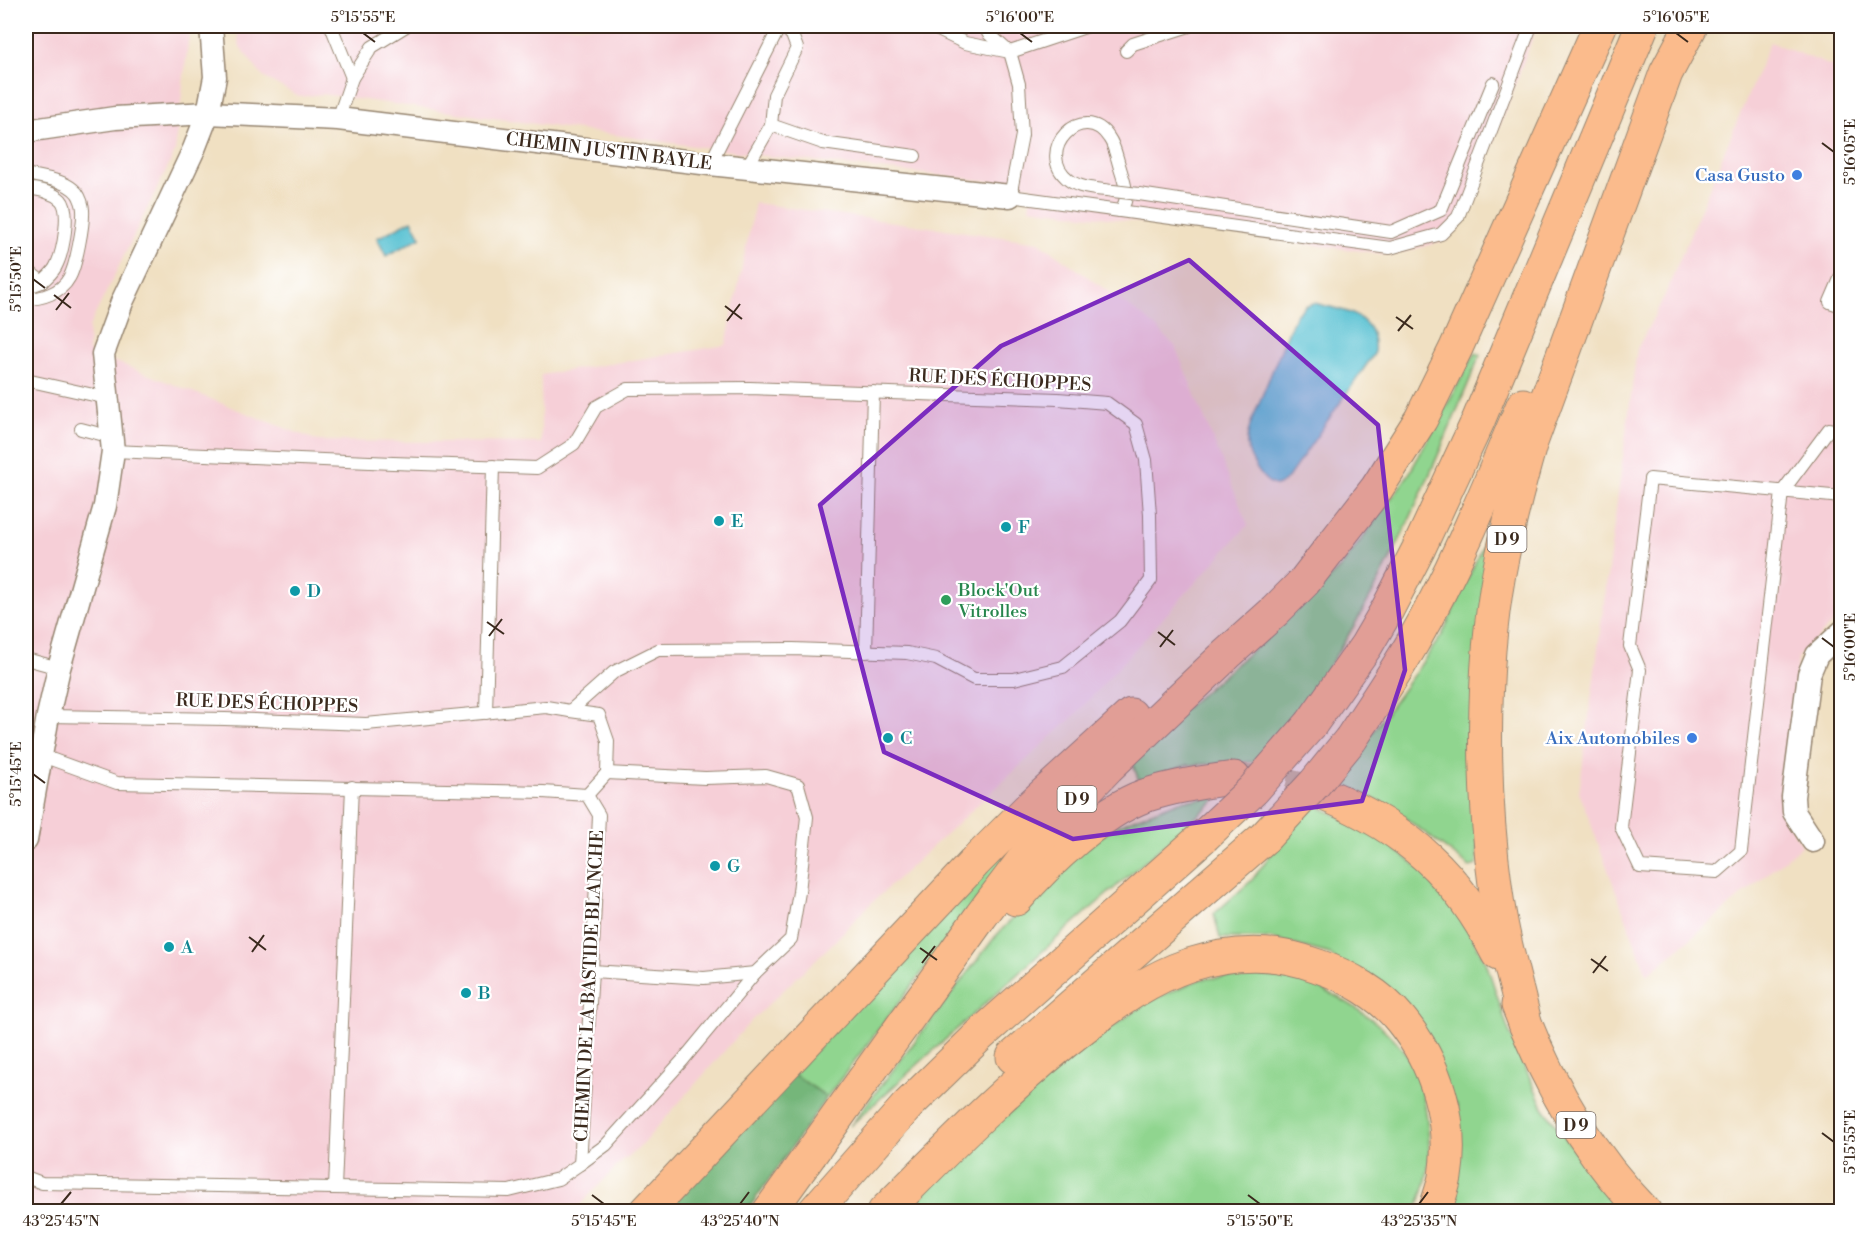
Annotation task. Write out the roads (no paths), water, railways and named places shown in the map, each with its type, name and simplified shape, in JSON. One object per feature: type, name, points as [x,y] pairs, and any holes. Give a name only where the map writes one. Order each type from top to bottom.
[{"type":"highway","points":[[1485,280],[1583,26]]},
{"type":"highway","name":"D 9","points":[[769,1212],[981,916],[1039,839],[1108,766],[1304,582],[1377,488],[1421,418],[1456,348],[1600,26]]},
{"type":"highway","points":[[814,1212],[908,1105],[979,1036],[1253,790],[1311,724],[1366,646],[1418,550],[1478,421],[1642,26]]},
{"type":"highway","points":[[1666,73],[1689,26]]},
{"type":"highway","name":"D 9","points":[[860,1212],[894,1173],[973,1094],[1265,837],[1315,783],[1351,739],[1413,642],[1439,592],[1480,505],[1666,73]]},
{"type":"highway","name":"D 9","points":[[1526,1026],[1503,932],[1490,841],[1486,724],[1489,651],[1499,574],[1530,445],[1666,73]]},
{"type":"highway","points":[[646,1212],[975,862],[1030,807],[1132,714],[1270,595],[1377,488]]},
{"type":"highway","name":"D 9","points":[[817,1145],[993,925],[1059,855],[1107,816],[1142,797],[1174,788],[1234,778]]},
{"type":"highway","name":"D 9","points":[[1326,795],[1357,808],[1400,834],[1429,857],[1452,882],[1481,920],[1498,955],[1545,1072],[1569,1115],[1612,1175],[1645,1212]]},
{"type":"highway","points":[[884,1212],[1026,1074],[1096,1018],[1137,989],[1161,976],[1190,965],[1233,955],[1259,954],[1278,955],[1307,962],[1351,981],[1395,1013],[1413,1035],[1441,1096],[1446,1119],[1448,1144],[1445,1177],[1435,1212]]},
{"type":"street","points":[[26,840],[33,752],[48,716],[59,668],[105,506],[112,444],[103,354],[122,302],[194,149],[207,113],[215,77],[211,26]]},
{"type":"street","name":"CHEMIN JUSTIN BAYLE","points":[[26,131],[115,118],[207,113],[338,119],[710,164],[1010,196]]},
{"type":"street","points":[[1813,842],[1794,812],[1793,797],[1809,674],[1817,655],[1842,632]]},
{"type":"lane","points":[[331,26],[352,78]]},
{"type":"lane","points":[[338,119],[352,78],[372,47],[406,26]]},
{"type":"lane","points":[[710,164],[782,26],[792,34],[797,48],[774,95],[771,125],[747,167]]},
{"type":"lane","points":[[930,26],[965,43],[1010,52],[1088,26]]},
{"type":"lane","points":[[986,26],[988,33],[1010,52],[1019,84],[1022,135],[1010,196],[1390,248],[1441,234],[1458,216],[1490,116],[1531,26]]},
{"type":"lane","points":[[1126,51],[1133,44],[1189,26]]},
{"type":"lane","points":[[1120,211],[1128,194],[1111,140],[1102,129],[1091,124],[1077,126],[1065,133],[1058,145],[1056,158],[1060,171],[1070,182],[1085,187],[1113,191],[1139,194],[1391,232],[1441,210],[1493,83]]},
{"type":"lane","points":[[771,125],[823,143],[915,156]]},
{"type":"lane","points":[[26,174],[68,185],[78,194],[83,207],[76,257],[69,279],[58,290],[43,297],[26,299]]},
{"type":"lane","points":[[26,188],[52,194],[63,202],[67,211],[57,266],[42,282],[26,288]]},
{"type":"lane","points":[[1189,220],[1200,217],[1208,210]]},
{"type":"lane","points":[[26,269],[42,282]]},
{"type":"lane","points":[[1842,274],[1830,302],[1842,306]]},
{"type":"lane","points":[[26,381],[107,398]]},
{"type":"lane","name":"RUE DES ÉCHOPPES","points":[[48,716],[366,724],[546,707],[570,711],[614,672],[658,650],[793,649],[907,653],[936,659],[974,679],[1014,679],[1063,667],[1120,621],[1151,580],[1146,460],[1136,424],[1107,403],[1058,399],[750,388],[628,389],[596,407],[574,444],[537,468],[112,444],[81,429]]},
{"type":"lane","points":[[866,652],[873,392]]},
{"type":"lane","points":[[1842,432],[1829,429],[1782,492],[1741,851],[1717,872],[1640,867],[1621,827],[1640,670],[1629,646],[1650,479],[1782,492],[1842,497]]},
{"type":"lane","points":[[486,713],[493,466]]},
{"type":"lane","points":[[26,659],[59,668]]},
{"type":"lane","points":[[33,752],[117,783],[352,787],[586,795],[607,773],[608,741],[599,715],[570,711]]},
{"type":"lane","points":[[580,1164],[606,1145],[683,1060],[755,973],[791,939],[799,892],[807,817],[798,786],[766,776],[705,778],[607,773]]},
{"type":"lane","points":[[335,1188],[352,787]]},
{"type":"lane","name":"CHEMIN DE LA BASTIDE BLANCHE","points":[[26,1177],[42,1183],[509,1191],[558,1179],[580,1164],[592,971],[598,815],[586,795]]},
{"type":"lane","points":[[592,971],[704,978],[755,973]]},
{"type":"water","points":[[412,220],[421,237],[386,256],[377,238]]},
{"type":"water","points":[[1314,303],[1348,312],[1365,322],[1371,330],[1374,354],[1287,479],[1279,485],[1273,485],[1263,477],[1251,457],[1247,445],[1250,425],[1295,316],[1305,306]]},
{"type":"tunnel","points":[[1237,779],[1285,785],[1326,795]]},
{"type":"place","name":"Casa Gusto","points":[[1797,175]]},
{"type":"place","name":"E","points":[[719,521]]},
{"type":"place","name":"F","points":[[1006,527]]},
{"type":"place","name":"D","points":[[295,591]]},
{"type":"place","name":"Block'Out Vitrolles","points":[[946,600]]},
{"type":"place","name":"C","points":[[888,738]]},
{"type":"place","name":"Aix Automobiles","points":[[1692,738]]},
{"type":"place","name":"G","points":[[715,866]]},
{"type":"place","name":"A","points":[[169,947]]},
{"type":"place","name":"B","points":[[466,993]]}]
